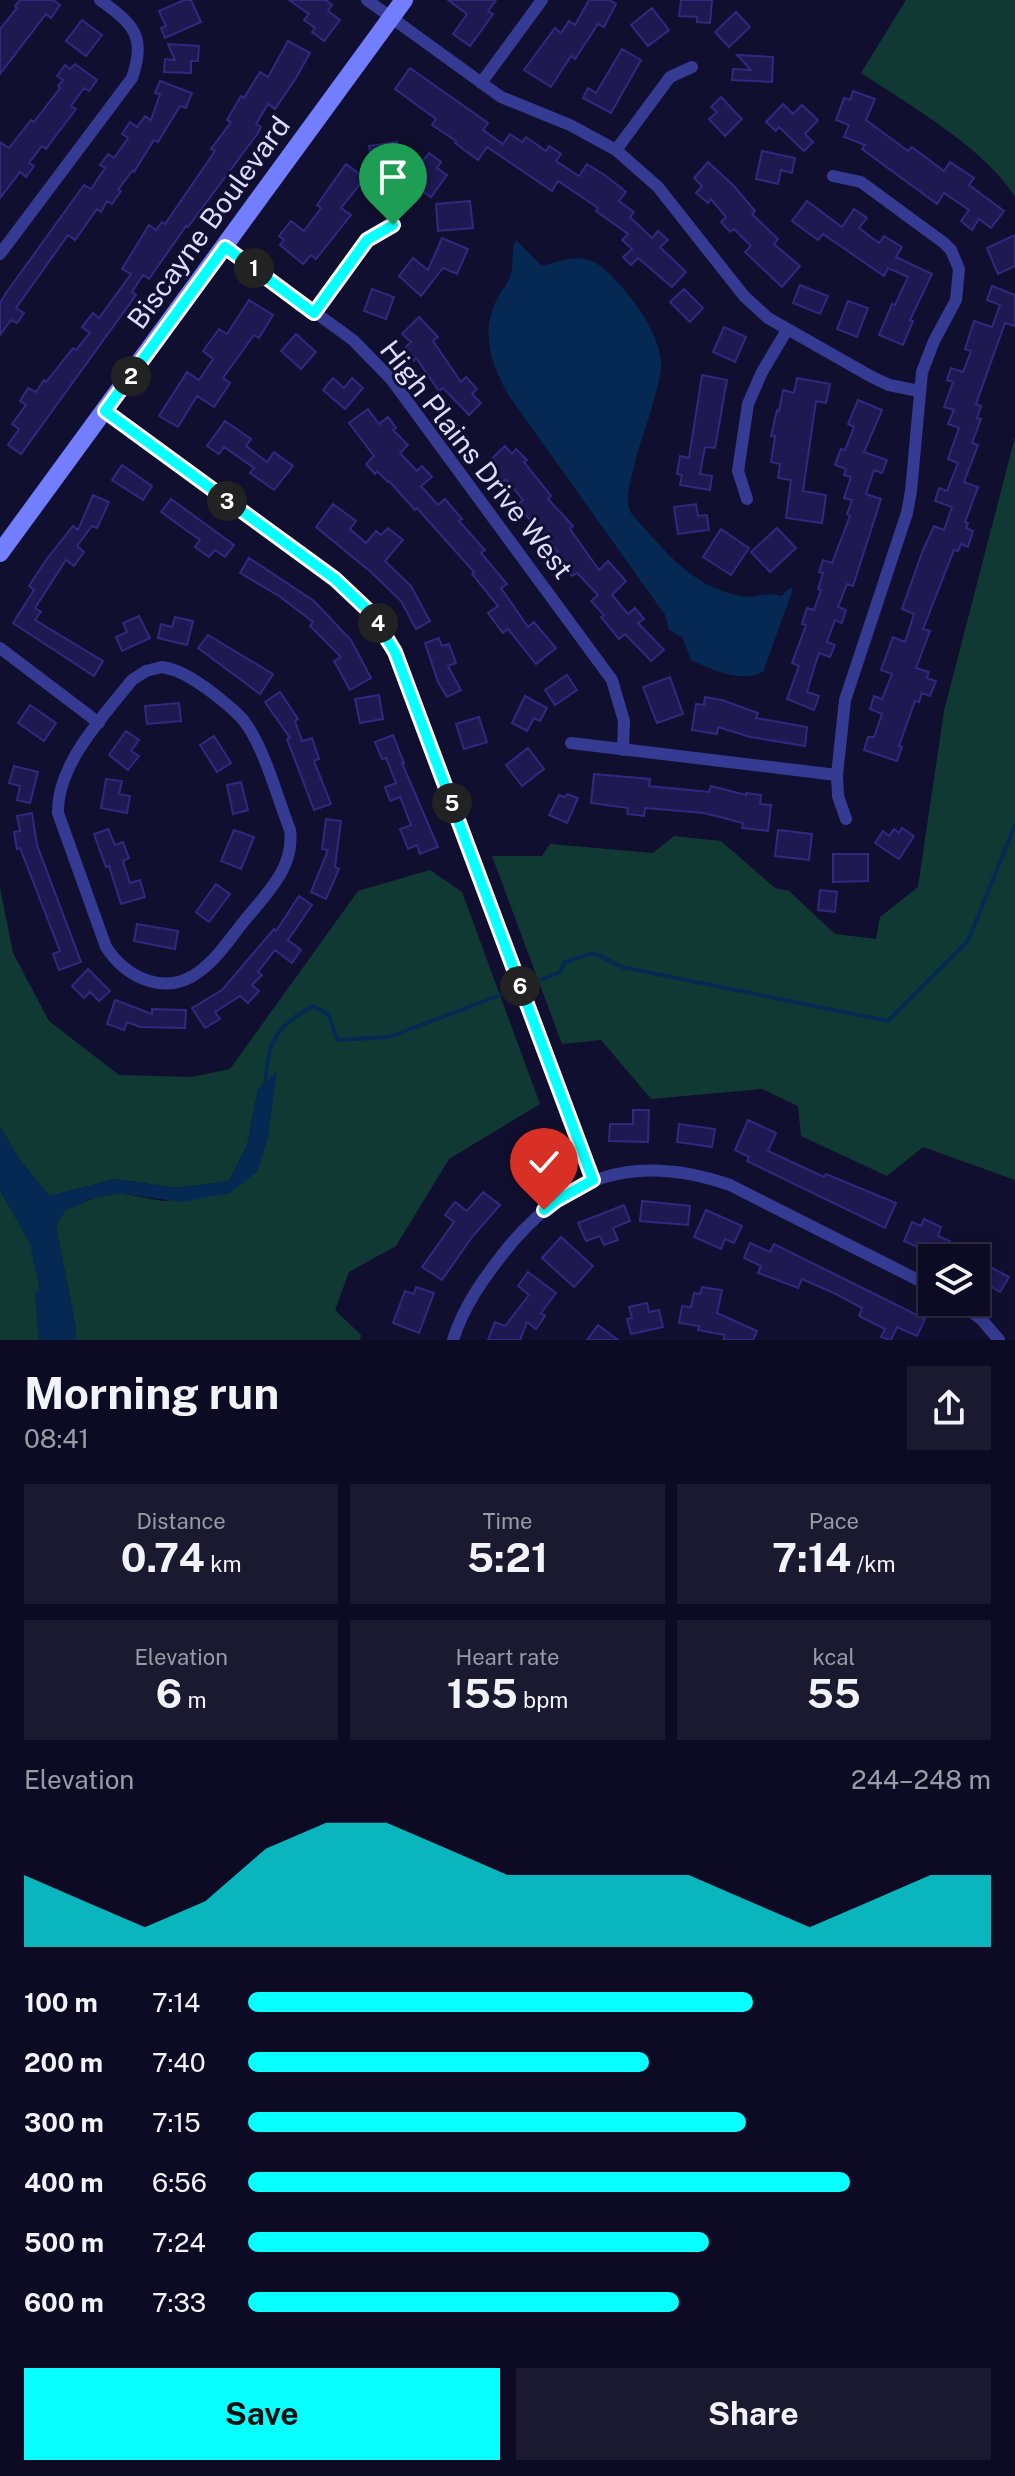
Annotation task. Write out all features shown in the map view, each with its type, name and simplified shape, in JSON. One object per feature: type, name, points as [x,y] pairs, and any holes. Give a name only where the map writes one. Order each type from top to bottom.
[{"type":"street","points":[[0,254],[132,78],[139,47],[135,31],[125,18],[100,0]]},
{"type":"street","points":[[367,0],[501,97],[570,125],[616,150],[658,187],[744,296],[787,330],[889,385],[919,391]]},
{"type":"street","name":"Biscayne Boulevard","points":[[3,544],[105,411],[404,0]]},
{"type":"street","points":[[481,83],[542,0]]},
{"type":"street","points":[[616,150],[670,77],[692,67]]},
{"type":"street","points":[[833,176],[861,182],[920,225],[951,250],[959,269],[956,300],[927,357],[919,391],[907,513],[845,700],[837,775],[838,796],[846,819]]},
{"type":"street","points":[[314,313],[367,240],[393,225]]},
{"type":"street","name":"High Plains Drive West","points":[[225,247],[353,340],[391,379],[612,680],[624,721],[623,750]]},
{"type":"street","points":[[747,499],[738,471],[748,404],[762,372],[787,330]]},
{"type":"street","points":[[105,411],[335,579],[356,597],[383,631],[404,673],[593,1180]]},
{"type":"street","points":[[0,648],[99,723]]},
{"type":"street","points":[[162,667],[189,676],[221,699],[244,721],[255,738],[290,830],[292,846],[282,873],[213,960],[187,979],[157,983],[142,980],[115,961],[106,947],[58,813],[62,781],[99,723],[132,680],[146,671],[162,667]]},
{"type":"street","points":[[571,743],[837,775]]},
{"type":"street","points":[[453,1340],[473,1293],[516,1237],[557,1200],[593,1180],[649,1169],[703,1176],[730,1185],[918,1280]]},
{"type":"street","points":[[977,1316],[999,1340]]},
{"type":"green space","points":[[906,0],[1015,0],[1015,197],[1002,179],[966,145],[861,73]]},
{"type":"green space","points":[[1015,437],[1015,1180],[923,1147],[887,1176],[801,1136],[798,1106],[762,1089],[651,1099],[601,1040],[562,1044],[492,856],[542,856],[550,844],[653,853],[674,836],[721,841],[775,888],[789,891],[835,934],[876,939],[880,917],[918,887],[944,711]]},
{"type":"green space","points":[[430,870],[462,892],[540,1104],[449,1159],[396,1246],[349,1272],[335,1310],[361,1335],[360,1340],[75,1340],[76,1329],[56,1227],[65,1210],[95,1198],[120,1193],[162,1201],[230,1193],[277,1073],[258,1090],[247,1146],[229,1181],[176,1188],[116,1179],[49,1196],[16,1155],[0,1126],[0,888],[13,953],[49,1021],[119,1075],[192,1077],[230,1069],[358,891]]},
{"type":"green space","points":[[0,1190],[31,1245],[40,1290],[35,1293],[39,1340],[0,1340]]},
{"type":"water","points":[[516,240],[542,266],[577,258],[594,262],[621,286],[646,320],[659,350],[661,370],[630,481],[629,508],[667,553],[699,580],[745,597],[781,596],[793,589],[763,672],[736,676],[691,660],[682,637],[669,630],[665,615],[509,396],[493,360],[489,324],[511,272]]},
{"type":"water","points":[[277,1071],[268,1138],[257,1172],[230,1193],[182,1202],[120,1193],[95,1198],[65,1210],[56,1227],[76,1329],[75,1340],[39,1340],[35,1293],[40,1289],[30,1244],[0,1190],[0,1126],[16,1155],[49,1196],[116,1179],[176,1188],[229,1181],[247,1146],[258,1090]]},
{"type":"building","points":[[20,0],[53,0],[60,5],[51,18],[46,14],[0,74],[0,29]]},
{"type":"building","points":[[191,0],[201,22],[165,38],[161,28],[166,26],[159,11]]},
{"type":"building","points":[[289,0],[326,0],[332,5],[328,11],[340,20],[324,41],[312,32],[315,28],[304,20],[309,14]]},
{"type":"building","points":[[448,0],[496,0],[488,11],[493,14],[470,46],[453,34],[467,14]]},
{"type":"building","points":[[589,0],[609,0],[616,4],[604,27],[598,24],[575,59],[571,56],[551,87],[524,70],[555,28],[561,33],[569,21],[575,25]]},
{"type":"building","points":[[681,0],[712,0],[710,23],[697,22],[697,17],[679,16]]},
{"type":"building","points":[[652,8],[669,30],[648,46],[631,25]]},
{"type":"building","points":[[736,12],[750,27],[729,47],[715,32]]},
{"type":"building","points":[[82,20],[102,35],[86,56],[66,41]]},
{"type":"building","points":[[288,41],[310,53],[296,78],[275,109],[268,104],[256,124],[261,127],[258,133],[149,279],[143,275],[132,292],[136,295],[21,454],[8,445],[19,429],[12,424],[26,405],[20,401],[28,388],[36,392],[73,348],[76,350],[90,333],[82,327],[93,313],[99,318],[131,274],[122,269],[149,225],[156,230],[162,222],[165,224],[215,151],[211,149],[231,122],[227,120],[241,96],[244,98],[260,72],[268,77]]},
{"type":"building","points":[[168,44],[199,46],[198,61],[191,61],[191,73],[164,72],[165,59],[175,60]]},
{"type":"building","points":[[622,49],[641,60],[611,113],[583,98],[588,88],[596,93]]},
{"type":"building","points":[[737,55],[773,57],[772,82],[732,80],[733,69],[751,70]]},
{"type":"building","points":[[75,64],[97,80],[89,91],[84,88],[71,106],[76,109],[46,149],[42,146],[29,163],[34,166],[26,177],[20,172],[0,198],[0,142],[9,148],[31,120],[34,122],[60,88],[58,86],[63,80],[57,76],[65,65],[70,69]]},
{"type":"building","points":[[410,68],[488,123],[483,130],[503,144],[510,134],[522,142],[526,137],[546,151],[549,146],[561,154],[556,161],[579,176],[587,164],[606,176],[626,192],[619,201],[634,212],[630,217],[652,238],[658,231],[668,240],[660,247],[686,272],[672,287],[638,258],[631,265],[623,257],[632,249],[622,240],[628,234],[596,211],[598,208],[558,181],[552,191],[487,147],[478,160],[455,143],[432,125],[436,119],[395,89]]},
{"type":"building","points":[[160,81],[192,93],[186,108],[180,106],[158,142],[154,140],[134,172],[118,190],[121,191],[112,204],[107,201],[101,212],[97,209],[75,240],[68,235],[16,308],[24,313],[17,323],[11,320],[0,335],[0,303],[6,293],[84,185],[91,189],[105,168],[100,165],[108,154],[114,158],[128,138],[122,134],[130,122],[137,127],[145,116],[151,120],[160,94],[155,93]]},
{"type":"building","points":[[853,91],[875,99],[866,120],[908,151],[912,147],[944,171],[950,162],[974,178],[969,185],[1004,211],[991,228],[979,219],[972,230],[961,221],[969,210],[944,193],[937,204],[862,149],[865,145],[844,137],[849,125],[836,120],[844,98],[850,100]]},
{"type":"building","points":[[721,97],[742,119],[725,136],[709,119],[717,112],[711,107]]},
{"type":"building","points":[[783,104],[793,114],[802,105],[818,120],[805,134],[813,142],[804,151],[779,127],[776,131],[766,122]]},
{"type":"building","points":[[397,142],[403,176],[375,181],[369,146]]},
{"type":"building","points":[[762,151],[795,158],[792,173],[781,170],[778,184],[756,179]]},
{"type":"building","points":[[429,153],[441,162],[437,168],[447,175],[431,197],[408,181]]},
{"type":"building","points":[[708,162],[734,186],[755,211],[752,214],[778,239],[774,244],[800,266],[782,287],[745,252],[751,246],[734,229],[730,232],[721,222],[726,217],[711,199],[708,203],[696,193],[702,186],[694,178]]},
{"type":"building","points":[[346,164],[365,178],[341,208],[351,215],[316,259],[311,255],[303,264],[280,245],[284,240],[279,236],[291,221],[304,231],[321,208],[317,205]]},
{"type":"building","points":[[470,201],[473,228],[438,231],[436,204]]},
{"type":"building","points":[[807,201],[842,227],[854,209],[867,218],[859,228],[879,243],[884,236],[902,247],[896,257],[932,274],[910,320],[913,321],[903,345],[879,335],[908,277],[888,268],[884,276],[823,234],[818,240],[792,221]]},
{"type":"building","points":[[1015,235],[1015,266],[998,274],[987,248]]},
{"type":"building","points":[[442,238],[468,249],[457,274],[443,268],[421,296],[399,276],[413,258],[428,270]]},
{"type":"building","points":[[800,285],[828,296],[820,314],[793,303]]},
{"type":"building","points":[[992,286],[1015,295],[1015,326],[1005,323],[976,404],[981,406],[977,418],[981,419],[972,443],[978,445],[964,482],[978,487],[965,522],[968,523],[966,528],[973,531],[968,547],[961,544],[958,551],[954,550],[923,629],[930,631],[916,668],[929,672],[927,678],[936,681],[930,696],[922,693],[919,702],[915,701],[897,761],[864,750],[868,737],[874,737],[882,714],[870,709],[874,696],[882,699],[892,674],[881,670],[893,637],[905,642],[914,614],[902,609],[923,550],[934,526],[944,530],[952,507],[935,501],[939,488],[947,491],[958,463],[948,459],[959,428],[948,424],[954,410],[944,407],[953,382],[947,380],[951,368],[963,372],[971,351],[965,349],[974,321],[992,327],[1000,305],[987,300]]},
{"type":"building","points":[[372,289],[394,297],[386,319],[364,311]]},
{"type":"building","points":[[684,289],[703,308],[690,322],[670,302]]},
{"type":"building","points":[[249,300],[273,315],[259,338],[254,335],[223,378],[230,383],[214,407],[197,396],[178,427],[159,416],[187,372],[199,380],[213,359],[203,351],[219,329],[227,334]]},
{"type":"building","points":[[848,301],[868,308],[857,337],[837,329]]},
{"type":"building","points":[[419,317],[438,337],[433,341],[461,382],[466,377],[477,389],[472,394],[481,403],[469,415],[443,388],[439,391],[416,358],[414,361],[403,350],[411,342],[402,334]]},
{"type":"building","points":[[724,327],[746,337],[735,362],[713,352]]},
{"type":"building","points":[[296,334],[316,352],[301,369],[281,351]]},
{"type":"building","points":[[702,375],[727,380],[715,448],[705,447],[700,474],[712,476],[710,490],[680,485],[682,475],[677,474],[680,456],[689,458]]},
{"type":"building","points":[[333,378],[344,388],[352,378],[363,388],[345,409],[323,390]]},
{"type":"building","points":[[797,378],[830,384],[826,403],[816,401],[803,491],[826,495],[822,523],[786,518],[791,480],[778,478],[780,464],[771,462],[775,436],[771,436],[783,390],[794,393]]},
{"type":"building","points":[[858,400],[882,410],[864,452],[887,460],[882,473],[874,470],[866,494],[881,499],[853,586],[847,584],[838,607],[846,610],[842,623],[835,620],[827,642],[835,645],[830,657],[819,653],[811,678],[807,692],[819,696],[814,710],[787,699],[799,666],[792,663],[806,625],[802,624],[807,608],[814,610],[821,590],[818,589],[823,573],[819,572],[823,560],[832,563],[850,516],[847,514],[852,500],[844,498],[851,477],[844,475],[846,469],[835,465],[854,427],[848,424]]},
{"type":"building","points":[[368,409],[379,424],[388,417],[396,428],[393,430],[408,445],[400,453],[417,471],[422,466],[432,477],[421,486],[438,505],[445,499],[462,519],[459,521],[485,550],[481,553],[507,584],[501,588],[528,627],[534,622],[556,648],[536,664],[508,629],[503,633],[488,613],[498,606],[472,574],[474,572],[417,508],[415,510],[389,481],[377,471],[375,474],[366,464],[374,456],[349,423]]},
{"type":"building","points":[[225,421],[251,439],[246,446],[267,462],[274,452],[293,466],[274,490],[250,473],[254,468],[224,447],[219,454],[207,446]]},
{"type":"building","points":[[505,446],[512,454],[516,449],[527,460],[524,462],[551,496],[548,499],[573,526],[570,529],[599,570],[608,561],[626,581],[612,595],[628,614],[635,608],[644,619],[638,623],[664,650],[651,661],[625,634],[619,639],[591,601],[598,595],[577,573],[572,576],[558,552],[517,505],[523,500],[506,479],[503,482],[486,464]]},
{"type":"building","points":[[122,465],[152,486],[143,500],[112,480]]},
{"type":"building","points":[[93,495],[109,502],[97,528],[92,526],[77,546],[84,552],[74,566],[66,560],[35,608],[41,612],[35,620],[103,661],[94,676],[13,623],[34,590],[29,586],[73,526],[78,530]]},
{"type":"building","points":[[171,499],[234,545],[225,557],[215,550],[209,557],[195,547],[200,540],[161,512]]},
{"type":"building","points":[[333,504],[356,521],[350,529],[366,543],[376,531],[381,535],[388,528],[403,540],[385,561],[411,586],[430,621],[416,629],[401,601],[316,527]]},
{"type":"building","points":[[696,504],[698,516],[707,515],[709,530],[678,534],[674,507]]},
{"type":"building","points":[[777,528],[796,548],[770,572],[751,552]]},
{"type":"building","points":[[721,529],[749,548],[731,575],[703,557]]},
{"type":"building","points":[[249,558],[314,601],[351,640],[371,678],[350,690],[334,661],[341,657],[310,626],[313,622],[279,596],[240,573]]},
{"type":"building","points":[[139,616],[150,638],[122,651],[116,637],[127,632],[123,623]]},
{"type":"building","points":[[175,617],[193,621],[187,645],[158,638],[161,624],[172,627]]},
{"type":"building","points":[[208,635],[273,674],[260,694],[198,648]]},
{"type":"building","points":[[439,638],[442,646],[449,644],[456,663],[448,666],[461,690],[447,697],[438,682],[425,643]]},
{"type":"building","points":[[567,675],[577,690],[555,705],[545,690]]},
{"type":"building","points":[[670,677],[683,714],[657,723],[643,687]]},
{"type":"building","points":[[280,692],[298,719],[295,721],[302,741],[312,738],[319,759],[314,761],[331,804],[314,810],[287,739],[290,738],[265,702]]},
{"type":"building","points":[[379,695],[383,719],[360,723],[355,699]]},
{"type":"building","points":[[525,696],[547,708],[540,721],[534,718],[527,731],[512,723]]},
{"type":"building","points":[[705,697],[758,713],[756,718],[807,727],[805,746],[750,737],[718,727],[717,734],[692,730],[696,704],[704,705]]},
{"type":"building","points":[[179,703],[181,721],[147,724],[145,706]]},
{"type":"building","points":[[30,705],[56,723],[44,741],[18,723]]},
{"type":"building","points":[[479,717],[487,742],[464,749],[456,724]]},
{"type":"building","points":[[126,731],[139,740],[131,751],[139,756],[128,770],[109,755]]},
{"type":"building","points":[[393,735],[438,847],[420,854],[417,845],[408,849],[400,829],[411,825],[400,797],[390,801],[385,787],[396,783],[386,758],[382,759],[375,742]]},
{"type":"building","points":[[214,736],[231,763],[217,772],[200,745]]},
{"type":"building","points":[[528,748],[544,769],[522,786],[506,765]]},
{"type":"building","points":[[14,766],[38,772],[30,803],[17,800],[20,786],[9,783]]},
{"type":"building","points":[[594,774],[650,779],[649,786],[709,792],[711,786],[746,795],[761,795],[760,804],[771,805],[768,831],[742,828],[743,823],[704,813],[645,808],[644,816],[627,814],[628,808],[591,803]]},
{"type":"building","points":[[106,779],[122,781],[119,794],[130,796],[127,813],[101,808]]},
{"type":"building","points":[[241,782],[248,810],[233,814],[227,785]]},
{"type":"building","points":[[567,794],[578,798],[567,823],[549,815],[559,795],[565,797]]},
{"type":"building","points":[[32,813],[37,845],[81,962],[59,970],[53,954],[60,951],[20,848],[17,849],[14,832],[20,831],[17,816]]},
{"type":"building","points":[[326,819],[341,821],[335,867],[339,869],[326,899],[311,892],[328,850],[322,849]]},
{"type":"building","points":[[902,828],[914,836],[899,859],[875,843],[883,831],[889,836],[894,829],[899,833]]},
{"type":"building","points":[[108,829],[115,845],[123,842],[129,858],[123,861],[130,883],[140,880],[145,897],[121,904],[109,866],[106,867],[94,834]]},
{"type":"building","points":[[234,830],[254,837],[241,869],[221,861]]},
{"type":"building","points":[[778,830],[812,834],[809,860],[775,856]]},
{"type":"building","points":[[833,854],[868,854],[868,881],[833,882]]},
{"type":"building","points":[[216,884],[230,894],[209,922],[196,912]]},
{"type":"building","points":[[820,890],[837,892],[835,912],[818,910]]},
{"type":"building","points":[[299,896],[312,905],[288,940],[301,950],[292,963],[275,950],[258,972],[262,975],[252,985],[259,991],[248,1003],[240,996],[215,1012],[220,1019],[205,1028],[192,1008],[222,990],[274,929],[276,931]]},
{"type":"building","points":[[137,924],[178,931],[175,949],[134,941]]},
{"type":"building","points":[[88,969],[110,991],[99,1001],[90,992],[84,998],[72,986]]},
{"type":"building","points":[[115,1000],[152,1014],[152,1009],[186,1010],[185,1028],[140,1027],[127,1022],[124,1030],[107,1024]]},
{"type":"building","points":[[633,1110],[649,1110],[648,1142],[609,1141],[610,1124],[633,1124]]},
{"type":"building","points":[[748,1120],[776,1133],[768,1151],[824,1177],[826,1174],[896,1203],[885,1228],[747,1161],[749,1157],[735,1150]]},
{"type":"building","points":[[679,1124],[715,1129],[712,1147],[677,1142]]},
{"type":"building","points":[[531,1148],[536,1156],[547,1149],[554,1162],[523,1181],[514,1167],[524,1161],[520,1155]]},
{"type":"building","points":[[483,1192],[500,1205],[472,1237],[442,1280],[422,1267],[454,1222],[445,1215],[455,1202],[467,1211]]},
{"type":"building","points":[[642,1201],[690,1206],[688,1225],[640,1221]]},
{"type":"building","points":[[624,1205],[630,1221],[613,1228],[618,1240],[604,1245],[600,1236],[586,1241],[578,1223]]},
{"type":"building","points":[[706,1210],[742,1226],[734,1243],[725,1239],[721,1249],[694,1237]]},
{"type":"building","points":[[924,1219],[941,1227],[938,1236],[950,1241],[949,1244],[918,1244],[918,1247],[904,1241],[912,1222],[921,1226]]},
{"type":"building","points":[[561,1237],[593,1266],[574,1287],[542,1258]]},
{"type":"building","points":[[750,1243],[770,1252],[774,1244],[925,1319],[917,1336],[897,1327],[891,1340],[881,1337],[885,1329],[859,1316],[862,1308],[802,1279],[798,1288],[758,1273],[761,1266],[744,1258]]},
{"type":"building","points":[[990,1267],[1009,1277],[1000,1292],[990,1286]]},
{"type":"building","points":[[528,1272],[556,1293],[541,1313],[545,1316],[536,1329],[527,1322],[520,1340],[488,1340],[495,1322],[505,1326],[529,1295],[518,1286]]},
{"type":"building","points":[[416,1287],[434,1293],[419,1333],[393,1323],[405,1291],[414,1294]]},
{"type":"building","points":[[702,1287],[722,1290],[717,1313],[757,1331],[753,1340],[723,1340],[725,1335],[679,1323],[682,1306],[691,1307],[694,1293],[700,1294]]},
{"type":"building","points":[[647,1303],[649,1312],[659,1310],[663,1327],[631,1334],[627,1319],[632,1318],[629,1307]]},
{"type":"building","points":[[598,1325],[618,1340],[587,1340]]},
{"type":"waterway","points":[[535,982],[560,972],[565,962],[594,953],[622,967],[888,1021],[968,941],[1015,825]]},
{"type":"waterway","points":[[265,1087],[268,1059],[275,1038],[289,1021],[313,1006],[329,1015],[337,1040],[389,1037],[500,995]]},
{"type":"route","points":[[393,225],[367,240],[314,313],[225,247],[105,411],[335,579],[371,613],[395,652],[593,1180],[544,1210]]}]
